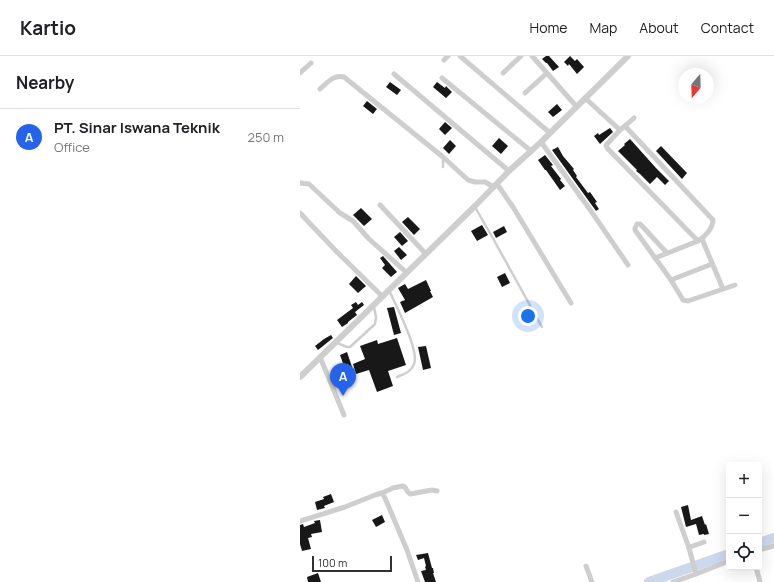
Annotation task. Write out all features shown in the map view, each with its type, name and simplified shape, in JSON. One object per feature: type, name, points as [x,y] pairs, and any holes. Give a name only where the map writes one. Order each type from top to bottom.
[{"type":"street","points":[[460,56],[550,133]]},
{"type":"street","points":[[503,73],[521,56]]},
{"type":"street","points":[[532,56],[576,106]]},
{"type":"street","points":[[300,377],[628,56]]},
{"type":"street","points":[[300,73],[311,64]]},
{"type":"street","points":[[525,93],[547,73]]},
{"type":"street","points":[[394,74],[510,171]]},
{"type":"street","points":[[320,89],[334,77],[339,75],[344,77],[443,157],[468,180],[495,185],[513,207],[571,304]]},
{"type":"street","points":[[442,78],[531,151]]},
{"type":"street","points":[[585,98],[620,130]]},
{"type":"street","points":[[634,118],[606,144],[607,148],[700,240],[723,289]]},
{"type":"street","points":[[625,126],[713,220],[713,225],[700,240],[655,258]]},
{"type":"street","points":[[540,142],[628,264]]},
{"type":"street","points":[[300,183],[309,184],[340,213],[353,222],[406,272]]},
{"type":"street","points":[[380,204],[426,254]]},
{"type":"street","points":[[300,213],[382,296]]},
{"type":"street","points":[[667,253],[640,224],[637,224],[635,230],[671,280],[683,300],[686,301],[735,285]]},
{"type":"street","points":[[671,280],[712,264]]},
{"type":"street","points":[[320,357],[344,415]]},
{"type":"street","points":[[300,521],[345,507],[403,486],[410,494],[432,490],[437,491]]},
{"type":"street","points":[[382,493],[407,550],[418,582]]},
{"type":"street","points":[[676,512],[689,548],[696,574]]},
{"type":"street","points":[[689,548],[690,546],[704,542]]},
{"type":"street","points":[[762,549],[774,546]]},
{"type":"street","points":[[673,582],[726,562]]},
{"type":"street","points":[[586,566],[592,582]]},
{"type":"street","points":[[757,570],[760,582]]},
{"type":"lane","points":[[443,157],[443,167]]},
{"type":"lane","points":[[475,206],[542,327]]},
{"type":"lane","points":[[389,290],[408,332],[415,352],[414,366],[404,375],[397,377]]},
{"type":"lane","points":[[335,342],[350,347],[375,324],[376,318],[373,304]]},
{"type":"building","points":[[549,56],[559,67],[553,71],[542,59]]},
{"type":"building","points":[[570,56],[575,61],[577,59],[584,67],[577,74],[569,64],[568,66],[564,62]]},
{"type":"building","points":[[390,82],[401,90],[397,95],[386,87]]},
{"type":"building","points":[[437,82],[445,88],[446,86],[452,92],[446,98],[433,87]]},
{"type":"building","points":[[367,101],[377,109],[373,114],[363,106]]},
{"type":"building","points":[[557,104],[562,110],[553,117],[548,112]]},
{"type":"building","points":[[445,122],[452,128],[445,135],[439,129]]},
{"type":"building","points":[[610,128],[613,132],[600,144],[594,136],[598,133],[599,135]]},
{"type":"building","points":[[499,138],[508,146],[501,154],[492,146]]},
{"type":"building","points":[[630,139],[669,181],[665,185],[657,177],[650,184],[618,151]]},
{"type":"building","points":[[450,140],[456,146],[449,154],[443,148]]},
{"type":"building","points":[[661,146],[687,173],[682,179],[656,151]]},
{"type":"building","points":[[558,147],[563,156],[574,169],[573,170],[577,176],[576,177],[597,202],[595,203],[599,209],[596,211],[552,150]]},
{"type":"building","points":[[545,155],[553,165],[551,166],[565,186],[560,190],[538,160]]},
{"type":"building","points":[[361,208],[372,219],[364,226],[353,215]]},
{"type":"building","points":[[408,217],[420,229],[414,235],[402,222]]},
{"type":"building","points":[[482,225],[488,235],[477,241],[471,231]]},
{"type":"building","points":[[504,226],[507,232],[496,238],[493,232]]},
{"type":"building","points":[[400,232],[408,241],[402,246],[394,237]]},
{"type":"building","points":[[399,247],[407,255],[401,260],[394,251]]},
{"type":"building","points":[[383,256],[397,272],[391,277],[382,268],[385,265],[380,258]]},
{"type":"building","points":[[505,273],[510,283],[502,287],[497,277]]},
{"type":"building","points":[[356,276],[366,286],[358,293],[349,284]]},
{"type":"building","points":[[426,280],[433,297],[405,313],[400,302],[405,300],[398,288],[405,284],[408,289]]},
{"type":"building","points":[[356,302],[358,305],[362,302],[364,305],[355,312],[357,315],[342,327],[337,320],[353,308],[351,305]]},
{"type":"building","points":[[394,307],[401,333],[394,335],[387,308]]},
{"type":"building","points":[[331,335],[333,338],[318,350],[315,346]]},
{"type":"building","points":[[397,338],[406,365],[388,371],[393,386],[377,392],[369,370],[356,374],[353,364],[365,359],[360,346],[377,340],[378,344]]},
{"type":"building","points":[[426,346],[431,368],[423,370],[418,347]]},
{"type":"building","points":[[347,352],[352,367],[345,369],[340,355]]},
{"type":"building","points":[[331,494],[334,502],[324,506],[325,508],[317,510],[315,502],[324,499],[323,497]]},
{"type":"building","points":[[688,505],[691,520],[702,516],[709,534],[699,535],[696,524],[686,527],[681,507]]},
{"type":"building","points":[[382,515],[385,522],[376,527],[372,520]]},
{"type":"building","points":[[320,520],[322,532],[311,534],[312,537],[308,538],[311,549],[302,551],[300,544],[300,525],[303,524],[304,527],[315,523],[314,521]]},
{"type":"building","points":[[428,553],[436,582],[425,582],[421,571],[426,570],[424,558],[418,560],[416,555]]},
{"type":"building","points":[[318,573],[321,582],[308,582],[307,577]]},
{"type":"waterway","points":[[762,542],[774,538]]},
{"type":"waterway","points":[[649,582],[726,555]]},
{"type":"place","name":"PT. Sinar Iswana Teknik","points":[[343,396]]}]
